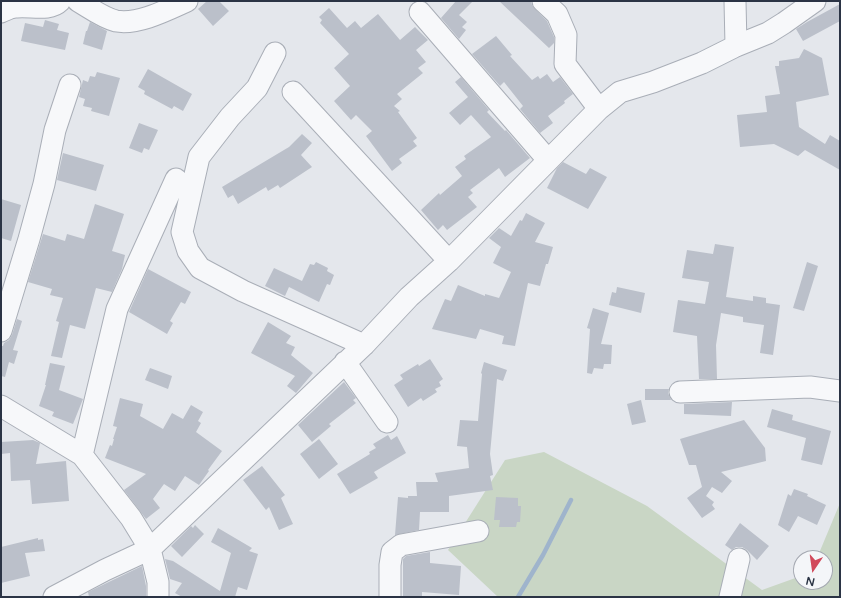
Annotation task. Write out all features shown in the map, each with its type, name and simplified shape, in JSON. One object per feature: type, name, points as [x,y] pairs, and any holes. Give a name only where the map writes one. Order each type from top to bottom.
[{"type":"street","points":[[1,12],[16,7],[47,7],[60,1]]},
{"type":"street","points":[[78,1],[115,21],[128,22],[148,17],[187,1]]},
{"type":"street","points":[[544,1],[557,14],[566,35],[565,64],[599,109]]},
{"type":"street","points":[[735,1],[736,46]]},
{"type":"street","points":[[54,597],[105,570],[150,549],[364,345],[409,297],[449,261],[599,109],[620,92],[653,82],[702,63],[736,46],[768,33],[815,1]]},
{"type":"street","points":[[420,12],[548,160]]},
{"type":"street","points":[[275,53],[258,88],[230,117],[198,157],[182,232],[188,251],[200,268],[243,291],[364,345]]},
{"type":"street","points":[[1,332],[44,184],[55,130],[70,85]]},
{"type":"street","points":[[293,92],[449,261]]},
{"type":"street","points":[[82,455],[118,309],[176,179]]},
{"type":"street","points":[[346,362],[387,422]]},
{"type":"street","points":[[680,392],[810,387],[840,391]]},
{"type":"street","points":[[1,406],[82,455],[131,518],[150,549],[158,582],[158,597]]},
{"type":"street","points":[[390,597],[390,565],[392,552],[402,545],[478,531]]},
{"type":"street","points":[[730,597],[739,559]]},
{"type":"green space","points":[[544,452],[647,506],[762,590],[793,579],[793,590],[833,590],[833,550],[820,550],[840,503],[840,597],[498,597],[448,550],[505,460]]},
{"type":"building","points":[[207,1],[219,1],[229,11],[213,26],[198,9]]},
{"type":"building","points":[[456,1],[473,1],[459,15],[467,22],[462,27],[466,30],[459,39],[441,18]]},
{"type":"building","points":[[499,1],[531,1],[535,9],[547,21],[554,37],[554,43],[549,48]]},
{"type":"building","points":[[840,4],[840,21],[803,41],[796,29]]},
{"type":"building","points":[[329,8],[347,28],[355,21],[361,28],[378,14],[400,40],[415,27],[428,40],[416,50],[426,62],[418,68],[423,73],[397,94],[402,99],[394,106],[400,111],[398,112],[417,138],[413,141],[417,146],[399,159],[402,163],[392,171],[366,136],[372,131],[356,115],[351,120],[334,101],[350,86],[334,68],[349,54],[320,23],[322,20],[319,17]]},
{"type":"building","points":[[45,20],[59,24],[57,30],[69,33],[65,50],[21,41],[25,23],[43,27]]},
{"type":"building","points":[[90,22],[107,31],[102,50],[83,44]]},
{"type":"building","points":[[496,36],[512,55],[510,56],[532,80],[538,76],[540,79],[547,74],[553,82],[560,77],[573,94],[564,101],[565,103],[548,116],[553,123],[540,133],[520,109],[523,106],[504,82],[500,86],[472,54]]},
{"type":"building","points":[[804,49],[822,58],[829,95],[796,102],[799,127],[825,144],[830,135],[840,141],[840,170],[805,150],[798,156],[774,144],[740,147],[737,115],[767,112],[765,96],[780,94],[775,66],[779,66],[779,61],[799,58]]},
{"type":"building","points":[[148,69],[192,94],[183,111],[174,106],[172,109],[144,94],[145,91],[138,87]]},
{"type":"building","points":[[97,72],[120,78],[109,116],[91,111],[92,108],[83,106],[85,99],[79,97],[83,80],[88,82],[90,76],[95,77]]},
{"type":"building","points":[[461,77],[489,110],[487,112],[505,131],[506,130],[530,158],[505,177],[499,168],[470,190],[473,193],[468,197],[477,207],[447,230],[443,225],[438,230],[421,210],[439,193],[440,195],[462,176],[455,167],[466,159],[464,156],[491,137],[471,115],[460,125],[449,113],[468,97],[455,82]]},
{"type":"building","points":[[139,123],[158,130],[149,150],[144,148],[142,153],[129,148]]},
{"type":"building","points":[[302,134],[312,143],[301,155],[312,167],[280,188],[278,185],[268,191],[266,187],[238,204],[233,195],[228,198],[222,187],[289,147]]},
{"type":"building","points":[[63,153],[104,165],[96,191],[57,180]]},
{"type":"building","points":[[563,162],[586,174],[590,168],[607,177],[588,209],[547,188],[557,168]]},
{"type":"building","points":[[1,199],[21,205],[11,241],[1,238]]},
{"type":"building","points":[[95,204],[124,214],[112,251],[125,255],[122,269],[112,292],[96,288],[85,329],[70,325],[62,358],[51,356],[59,322],[56,321],[63,298],[50,295],[52,289],[28,282],[43,234],[65,241],[67,234],[84,239]]},
{"type":"building","points":[[526,213],[545,223],[535,242],[553,247],[548,264],[546,264],[540,286],[528,283],[515,346],[502,344],[504,336],[480,329],[476,339],[432,329],[445,299],[451,301],[458,285],[485,296],[485,294],[499,298],[511,272],[493,263],[501,247],[489,238],[499,228],[511,236],[520,220],[522,221]]},
{"type":"building","points":[[715,244],[734,247],[726,297],[753,301],[753,296],[766,298],[766,303],[780,305],[773,355],[760,353],[764,325],[743,322],[743,317],[721,313],[716,345],[717,379],[699,379],[697,336],[673,332],[678,300],[705,304],[709,282],[682,278],[687,250],[713,254]]},
{"type":"building","points":[[316,262],[328,268],[327,271],[334,275],[330,285],[327,284],[319,302],[289,287],[285,296],[265,286],[274,268],[302,281],[310,264],[314,265]]},
{"type":"building","points":[[807,262],[818,266],[804,311],[793,308]]},
{"type":"building","points":[[148,269],[191,292],[185,304],[181,302],[170,321],[173,323],[167,334],[129,312]]},
{"type":"building","points":[[617,287],[645,293],[641,313],[609,305],[612,292],[616,293]]},
{"type":"building","points":[[593,308],[609,313],[601,344],[612,345],[611,364],[604,364],[603,369],[594,368],[592,374],[587,373],[590,329],[587,328]]},
{"type":"building","points":[[17,319],[22,321],[13,350],[18,351],[14,364],[9,362],[5,377],[1,376],[1,346],[9,340],[12,335]]},
{"type":"building","points":[[268,322],[291,336],[286,343],[295,347],[291,355],[313,373],[296,393],[287,386],[295,376],[251,353]]},
{"type":"building","points":[[430,359],[443,379],[439,382],[441,386],[435,389],[437,392],[423,401],[421,398],[408,407],[394,385],[403,379],[400,375],[418,364],[419,366]]},
{"type":"building","points":[[484,362],[507,370],[503,381],[497,379],[490,454],[493,475],[490,476],[493,490],[449,496],[449,512],[420,512],[419,530],[395,535],[398,497],[408,498],[408,496],[417,496],[416,482],[438,482],[435,473],[469,468],[467,447],[457,446],[460,420],[478,421],[481,373]]},
{"type":"building","points":[[50,363],[65,366],[59,390],[83,399],[73,424],[52,416],[54,412],[39,406],[46,385]]},
{"type":"building","points":[[150,368],[172,376],[168,389],[145,380]]},
{"type":"building","points":[[344,382],[356,398],[353,400],[356,403],[329,424],[331,426],[312,442],[298,425]]},
{"type":"building","points":[[645,389],[669,389],[668,393],[671,400],[645,400]]},
{"type":"building","points":[[120,398],[143,404],[140,416],[163,429],[172,413],[183,419],[191,405],[203,412],[198,421],[201,423],[196,432],[222,451],[199,485],[185,476],[175,491],[164,484],[153,499],[160,508],[146,519],[124,490],[146,474],[105,458],[110,445],[112,446],[117,427],[113,426]]},
{"type":"building","points":[[641,400],[646,422],[632,425],[627,404]]},
{"type":"building","points":[[732,402],[731,416],[684,414],[684,404]]},
{"type":"building","points":[[772,409],[793,415],[792,420],[831,431],[822,465],[801,460],[806,438],[767,427]]},
{"type":"building","points":[[744,420],[765,448],[766,461],[721,472],[732,481],[722,493],[712,487],[706,496],[714,502],[712,505],[715,509],[702,518],[687,498],[702,487],[696,465],[689,465],[680,439]]},
{"type":"building","points":[[388,435],[391,440],[397,436],[406,453],[374,472],[378,478],[350,494],[337,474],[370,454],[369,452],[376,448],[373,444]]},
{"type":"building","points":[[319,439],[338,464],[319,479],[300,454]]},
{"type":"building","points":[[33,440],[40,443],[36,464],[66,461],[69,501],[32,504],[30,480],[11,481],[10,453],[1,454],[1,442]]},
{"type":"building","points":[[262,466],[285,495],[281,498],[293,524],[279,530],[269,507],[266,510],[243,480]]},
{"type":"building","points":[[794,489],[808,494],[807,496],[826,505],[817,525],[798,516],[789,532],[778,525],[788,494],[791,496]]},
{"type":"building","points":[[496,497],[518,498],[518,506],[521,506],[520,522],[517,522],[516,527],[499,527],[500,520],[494,520]]},
{"type":"building","points":[[740,523],[769,546],[757,560],[742,547],[736,547],[732,550],[725,545]]},
{"type":"building","points":[[195,525],[204,534],[182,557],[171,546],[191,526],[193,528]]},
{"type":"building","points":[[218,528],[252,548],[249,551],[258,554],[247,590],[238,587],[235,597],[182,597],[175,593],[182,583],[170,579],[165,559],[173,561],[220,591],[231,553],[211,542]]},
{"type":"building","points":[[38,538],[38,540],[43,539],[45,551],[25,553],[30,576],[1,583],[1,547]]},
{"type":"building","points":[[430,552],[430,563],[461,566],[459,595],[422,592],[422,597],[403,597],[403,559],[406,556]]},
{"type":"building","points":[[142,566],[146,586],[146,597],[89,597],[88,592]]},
{"type":"waterway","points":[[518,597],[543,555],[571,500]]}]
